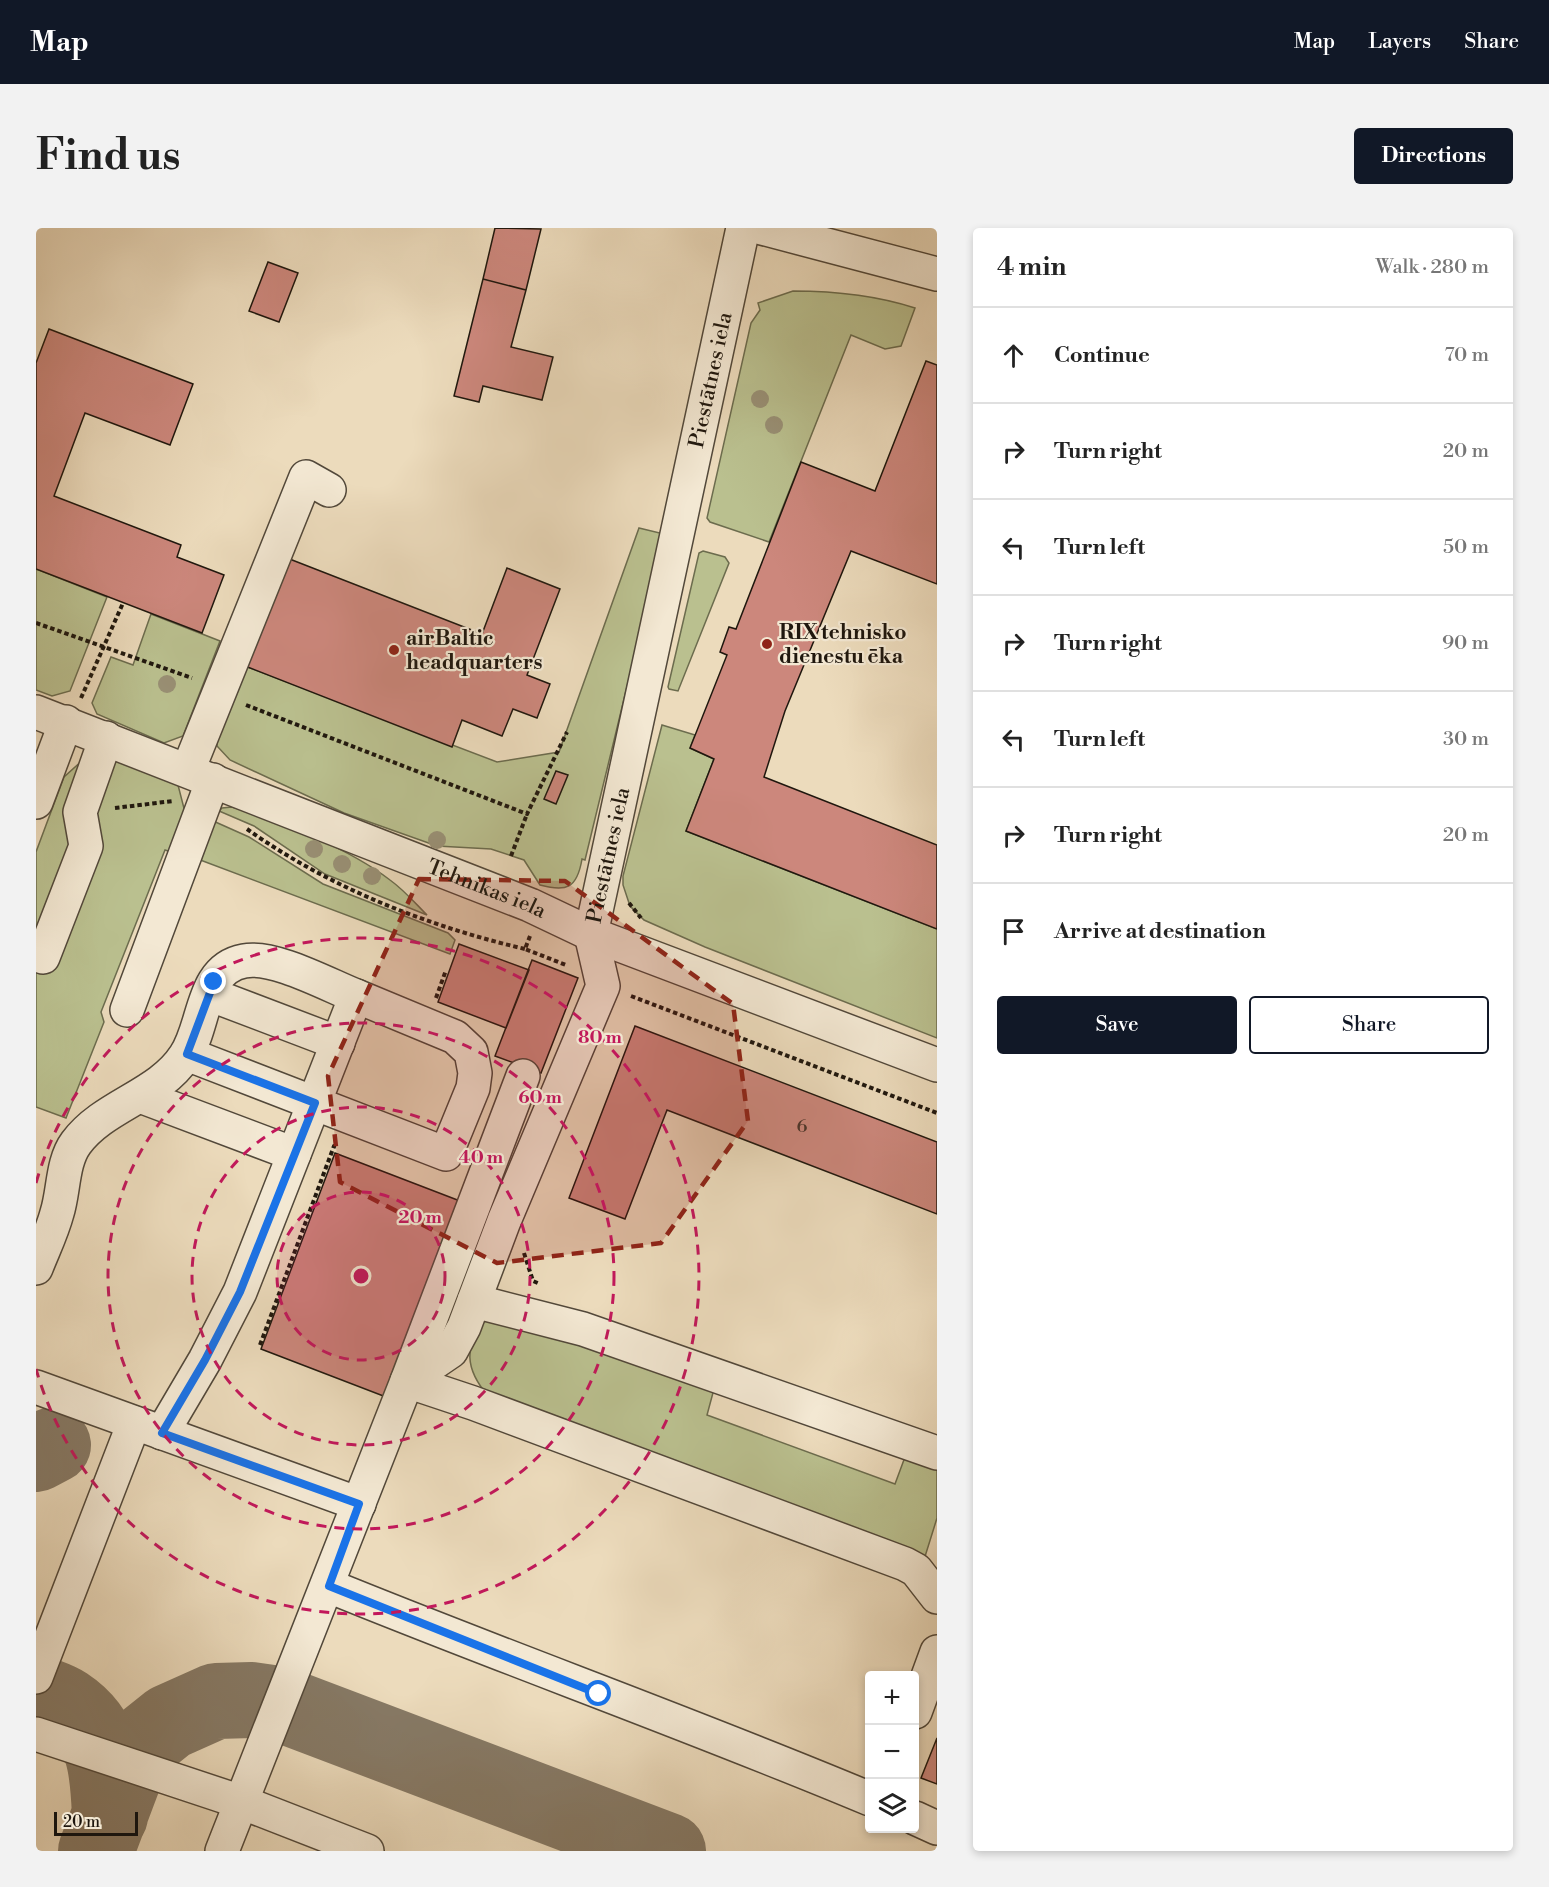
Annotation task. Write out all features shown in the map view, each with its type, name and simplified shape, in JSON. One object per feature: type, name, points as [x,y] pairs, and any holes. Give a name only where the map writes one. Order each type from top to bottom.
[{"type":"street","name":"Piestātnes iela","points":[[612,989],[591,934],[743,228]]},
{"type":"street","points":[[762,228],[937,274]]},
{"type":"street","points":[[127,1010],[201,775],[219,694],[306,477],[329,490]]},
{"type":"street","name":"Tehnikas iela","points":[[51,717],[530,905],[591,934],[937,1065]]},
{"type":"street","points":[[36,802],[51,717]]},
{"type":"street","points":[[43,957],[86,846],[80,812],[106,738]]},
{"type":"street","points":[[36,1268],[58,1212],[65,1173],[75,1144],[94,1126],[170,1076],[187,1054],[214,982],[228,966],[245,961],[267,961],[455,1036],[471,1052],[475,1073],[473,1088],[446,1154]]},
{"type":"street","points":[[407,1382],[451,1352],[474,1301],[504,1221],[612,989]]},
{"type":"street","points":[[209,994],[338,1043]]},
{"type":"street","points":[[36,1677],[148,1428],[205,1360],[240,1292],[356,996]]},
{"type":"street","points":[[187,1054],[486,1171]]},
{"type":"street","points":[[222,1851],[329,1586],[523,1076]]},
{"type":"street","points":[[140,1096],[294,1154]]},
{"type":"street","points":[[474,1301],[583,1329],[937,1453]]},
{"type":"street","points":[[407,1382],[472,1403],[905,1564],[916,1570],[937,1597]]},
{"type":"street","points":[[36,1387],[359,1504]]},
{"type":"street","points":[[329,1586],[599,1694],[771,1758],[865,1797]]},
{"type":"street","points":[[919,1701],[937,1653]]},
{"type":"street","points":[[36,1734],[241,1802],[367,1851]]},
{"type":"street","points":[[919,1820],[937,1828]]},
{"type":"path","points":[[51,717],[82,696],[123,603]]},
{"type":"path","points":[[36,623],[206,683],[219,694],[527,814]]},
{"type":"path","points":[[511,856],[527,814],[567,732]]},
{"type":"path","points":[[246,828],[311,871],[345,888],[469,936],[525,950],[578,969],[612,989],[937,1113]]},
{"type":"path","points":[[525,950],[531,933]]},
{"type":"path","points":[[260,1345],[334,1146],[345,1150]]},
{"type":"highlighted area","points":[[419,879],[565,881],[733,1004],[748,1121],[661,1243],[497,1263],[340,1182],[328,1076]]},
{"type":"green space","points":[[793,291],[855,295],[915,308],[901,346],[885,349],[851,335],[769,542],[710,522],[707,518],[751,323],[760,310],[758,303]]},
{"type":"green space","points":[[639,528],[664,534],[585,860],[582,859],[577,877],[569,886],[557,888],[540,885],[524,860],[491,849],[437,846],[344,813],[230,760],[217,746],[217,733],[245,666],[497,762],[559,752]]},
{"type":"green space","points":[[703,551],[725,557],[729,563],[678,691],[668,687],[699,553]]},
{"type":"green space","points":[[36,569],[107,597],[70,691],[52,696],[36,690]]},
{"type":"green space","points":[[151,614],[220,641],[183,736],[164,743],[97,714],[92,703],[111,657],[133,665]]},
{"type":"green space","points":[[662,725],[695,735],[690,748],[714,759],[686,831],[937,929],[937,1038],[705,947],[644,920],[630,906],[623,885],[623,876]]},
{"type":"green space","points":[[84,759],[113,759],[178,785],[187,820],[174,853],[165,850],[101,1012],[104,1022],[66,1118],[36,1107],[36,852],[64,777]]},
{"type":"green space","points":[[232,807],[293,828],[356,858],[405,892],[427,915],[325,874],[254,826],[219,811],[222,808]]},
{"type":"green space","points":[[211,820],[249,837],[323,884],[448,933],[455,940],[450,954],[195,858]]},
{"type":"green space","points":[[481,1313],[714,1389],[707,1415],[895,1484],[905,1457],[937,1469],[937,1518],[923,1563],[488,1396],[474,1374],[470,1356],[473,1336]]},
{"type":"building","points":[[495,228],[541,229],[526,290],[483,279]]},
{"type":"building","points":[[268,262],[298,273],[279,322],[249,311]]},
{"type":"building","points":[[483,279],[526,290],[511,347],[553,357],[542,400],[483,386],[479,402],[454,396]]},
{"type":"building","points":[[49,329],[193,384],[170,445],[85,413],[54,496],[181,545],[177,557],[224,575],[202,633],[36,569],[36,363]]},
{"type":"building","name":"RIX tehnisko dienestu ēka","points":[[926,361],[937,365],[937,584],[851,551],[785,711],[764,777],[937,845],[937,929],[686,831],[714,759],[690,748],[727,655],[720,652],[729,627],[736,629],[801,462],[875,491]]},
{"type":"building","name":"airBaltic headquarters","points":[[287,558],[482,634],[507,568],[560,589],[527,675],[550,684],[537,718],[513,709],[502,736],[462,720],[452,747],[245,666]]},
{"type":"building","points":[[556,771],[568,775],[556,804],[544,799]]},
{"type":"building","points":[[459,944],[529,970],[506,1028],[438,1002]]},
{"type":"building","points":[[532,960],[578,978],[541,1073],[495,1056]]},
{"type":"building","points":[[635,1026],[937,1142],[937,1214],[667,1110],[625,1219],[569,1198]]},
{"type":"building","points":[[335,1153],[460,1201],[386,1397],[261,1349]]},
{"type":"building","points":[[937,1738],[937,1784],[921,1778]]},
{"type":"taxiway","points":[[36,1454],[53,1445]]},
{"type":"taxiway","points":[[36,1692],[66,1705],[90,1728],[103,1754],[110,1816]]},
{"type":"taxiway","points":[[96,1851],[134,1750],[169,1722],[216,1701],[252,1700],[280,1704],[668,1851]]},
{"type":"place","name":"RIX tehnisko dienestu ēka","points":[[767,644]]},
{"type":"place","name":"airBaltic headquarters","points":[[394,650]]},
{"type":"route","points":[[214,982],[187,1054],[315,1103],[240,1292],[205,1360],[162,1433],[359,1504],[329,1586],[599,1694]]}]
